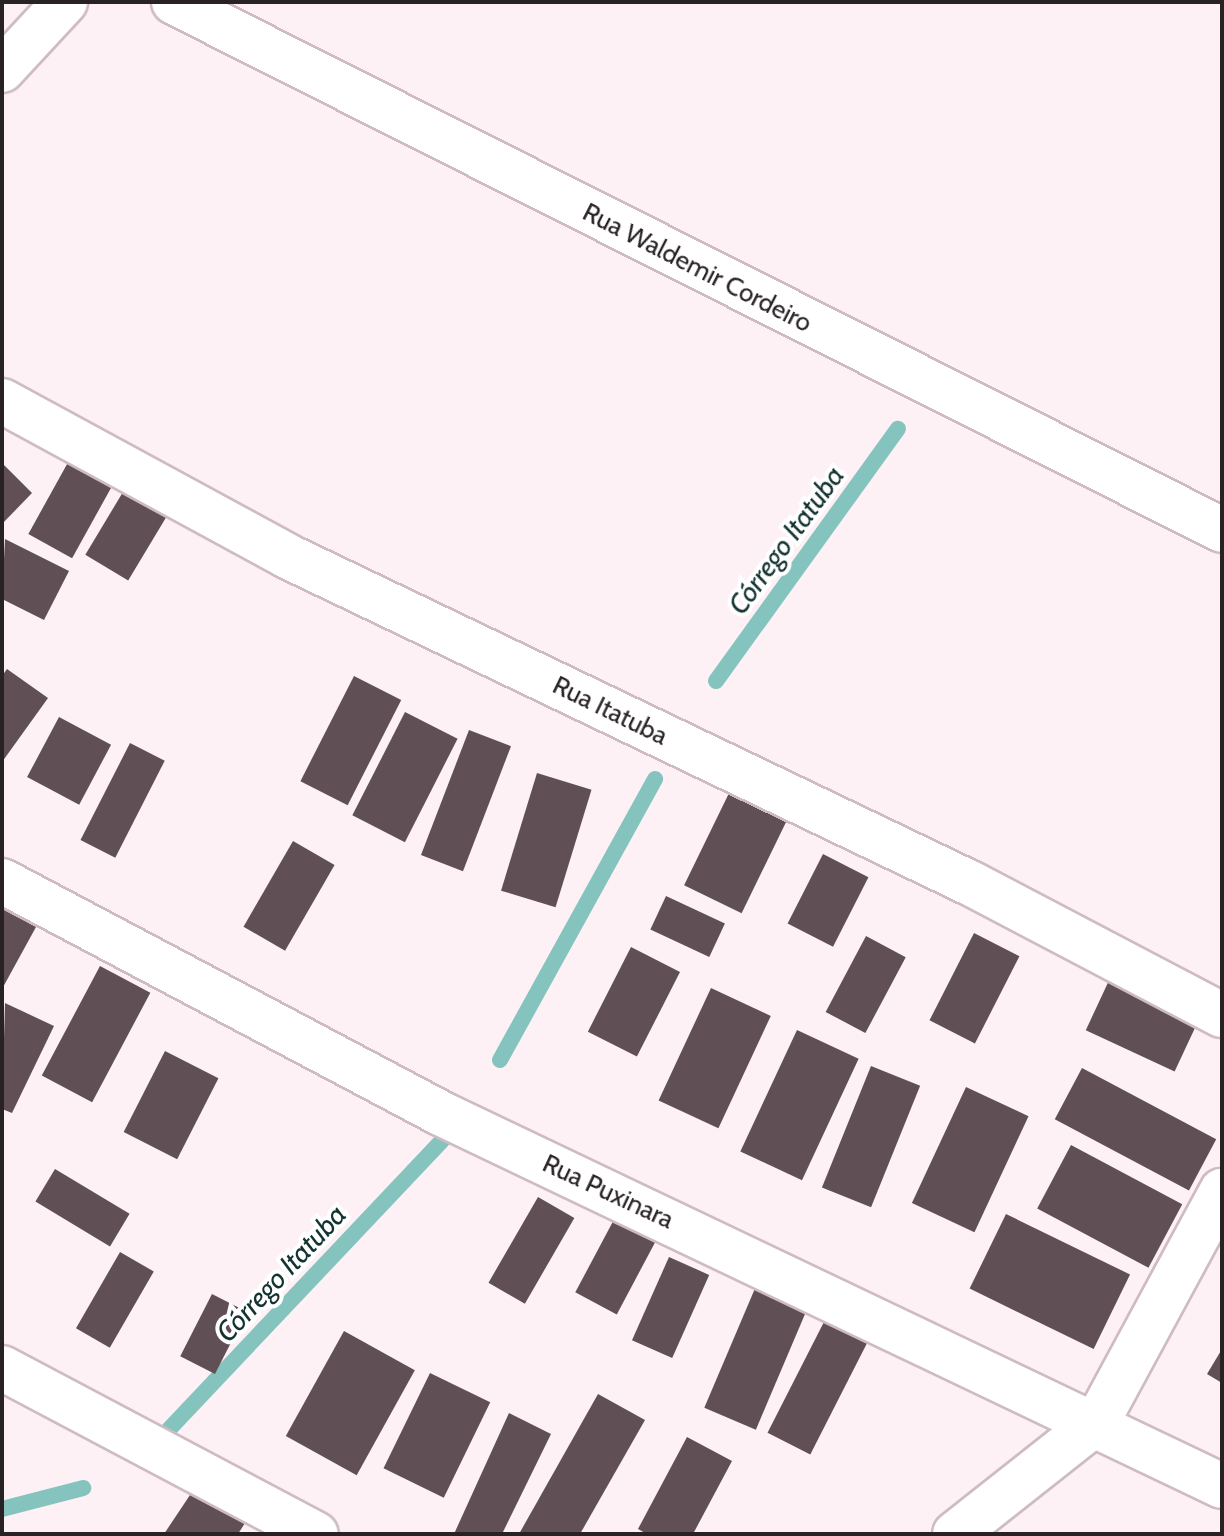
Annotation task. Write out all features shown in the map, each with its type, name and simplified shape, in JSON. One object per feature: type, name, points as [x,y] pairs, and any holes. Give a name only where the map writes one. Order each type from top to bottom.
[{"type":"street","points":[[2,70],[65,2]]},
{"type":"street","name":"Rua Waldemir Cordeiro","points":[[174,2],[1222,530]]},
{"type":"street","name":"Rua Itatuba","points":[[2,401],[287,556],[972,884],[1222,1015]]},
{"type":"street","name":"Rua Puxinara","points":[[2,881],[440,1113],[1097,1422],[1222,1486]]},
{"type":"street","points":[[955,1534],[1097,1422],[1222,1191]]},
{"type":"street","points":[[2,1368],[316,1534]]},
{"type":"building","points":[[71,457],[115,481],[72,558],[28,534]]},
{"type":"building","points":[[2,463],[32,493],[2,524]]},
{"type":"building","points":[[126,487],[169,513],[128,580],[85,555]]},
{"type":"building","points":[[5,539],[69,571],[44,620],[2,599]]},
{"type":"building","points":[[7,669],[48,698],[2,762],[2,676]]},
{"type":"building","points":[[354,676],[401,700],[348,805],[300,781]]},
{"type":"building","points":[[405,712],[458,739],[405,842],[352,815]]},
{"type":"building","points":[[59,717],[111,745],[79,805],[27,777]]},
{"type":"building","points":[[469,730],[511,746],[463,871],[421,855]]},
{"type":"building","points":[[130,743],[165,761],[115,858],[81,840]]},
{"type":"building","points":[[537,773],[592,790],[556,907],[501,891]]},
{"type":"building","points":[[731,789],[789,817],[742,913],[684,885]]},
{"type":"building","points":[[293,841],[335,865],[285,951],[244,927]]},
{"type":"building","points":[[823,854],[868,877],[833,947],[788,923]]},
{"type":"building","points":[[666,896],[725,923],[709,957],[650,930]]},
{"type":"building","points":[[2,909],[36,927],[2,989]]},
{"type":"building","points":[[974,933],[1019,956],[975,1043],[930,1020]]},
{"type":"building","points":[[866,936],[906,957],[865,1033],[826,1012]]},
{"type":"building","points":[[631,947],[680,972],[637,1057],[588,1032]]},
{"type":"building","points":[[100,966],[150,993],[92,1102],[42,1075]]},
{"type":"building","points":[[1112,974],[1201,1015],[1175,1072],[1086,1030]]},
{"type":"building","points":[[711,988],[771,1016],[718,1128],[659,1100]]},
{"type":"building","points":[[5,1003],[54,1026],[12,1113],[2,1109]]},
{"type":"building","points":[[797,1030],[859,1059],[802,1180],[740,1151]]},
{"type":"building","points":[[165,1051],[218,1078],[177,1159],[124,1132]]},
{"type":"building","points":[[871,1066],[920,1086],[871,1207],[822,1187]]},
{"type":"building","points":[[1082,1068],[1216,1139],[1189,1191],[1055,1119]]},
{"type":"building","points":[[966,1087],[1029,1116],[974,1232],[912,1203]]},
{"type":"building","points":[[1071,1145],[1182,1204],[1148,1268],[1037,1209]]},
{"type":"building","points":[[55,1169],[130,1214],[110,1246],[35,1202]]},
{"type":"building","points":[[538,1197],[574,1218],[525,1304],[488,1283]]},
{"type":"building","points":[[618,1212],[659,1234],[617,1314],[575,1292]]},
{"type":"building","points":[[1006,1214],[1130,1274],[1094,1349],[970,1289]]},
{"type":"building","points":[[120,1252],[154,1272],[110,1348],[76,1328]]},
{"type":"building","points":[[669,1257],[709,1275],[672,1358],[632,1340]]},
{"type":"building","points":[[759,1279],[811,1301],[756,1430],[704,1408]]},
{"type":"building","points":[[212,1294],[247,1312],[215,1374],[180,1356]]},
{"type":"building","points":[[827,1316],[870,1338],[810,1455],[768,1433]]},
{"type":"building","points":[[344,1331],[415,1370],[357,1475],[286,1436]]},
{"type":"building","points":[[1222,1349],[1222,1383],[1207,1374]]},
{"type":"building","points":[[430,1373],[490,1402],[444,1498],[384,1468]]},
{"type":"building","points":[[598,1394],[645,1420],[580,1534],[519,1534]]},
{"type":"building","points":[[509,1413],[551,1434],[502,1534],[454,1534]]},
{"type":"building","points":[[687,1437],[732,1461],[693,1534],[647,1534],[638,1529]]},
{"type":"building","points":[[194,1489],[245,1523],[238,1534],[164,1534]]},
{"type":"waterway","name":"Córrego Itatuba","points":[[716,681],[898,429]]},
{"type":"waterway","name":"Córrego Itatuba","points":[[500,1060],[655,779]]},
{"type":"waterway","name":"Córrego Itatuba","points":[[157,1442],[444,1139]]},
{"type":"waterway","name":"Córrego Itatuba","points":[[2,1509],[83,1488]]}]
